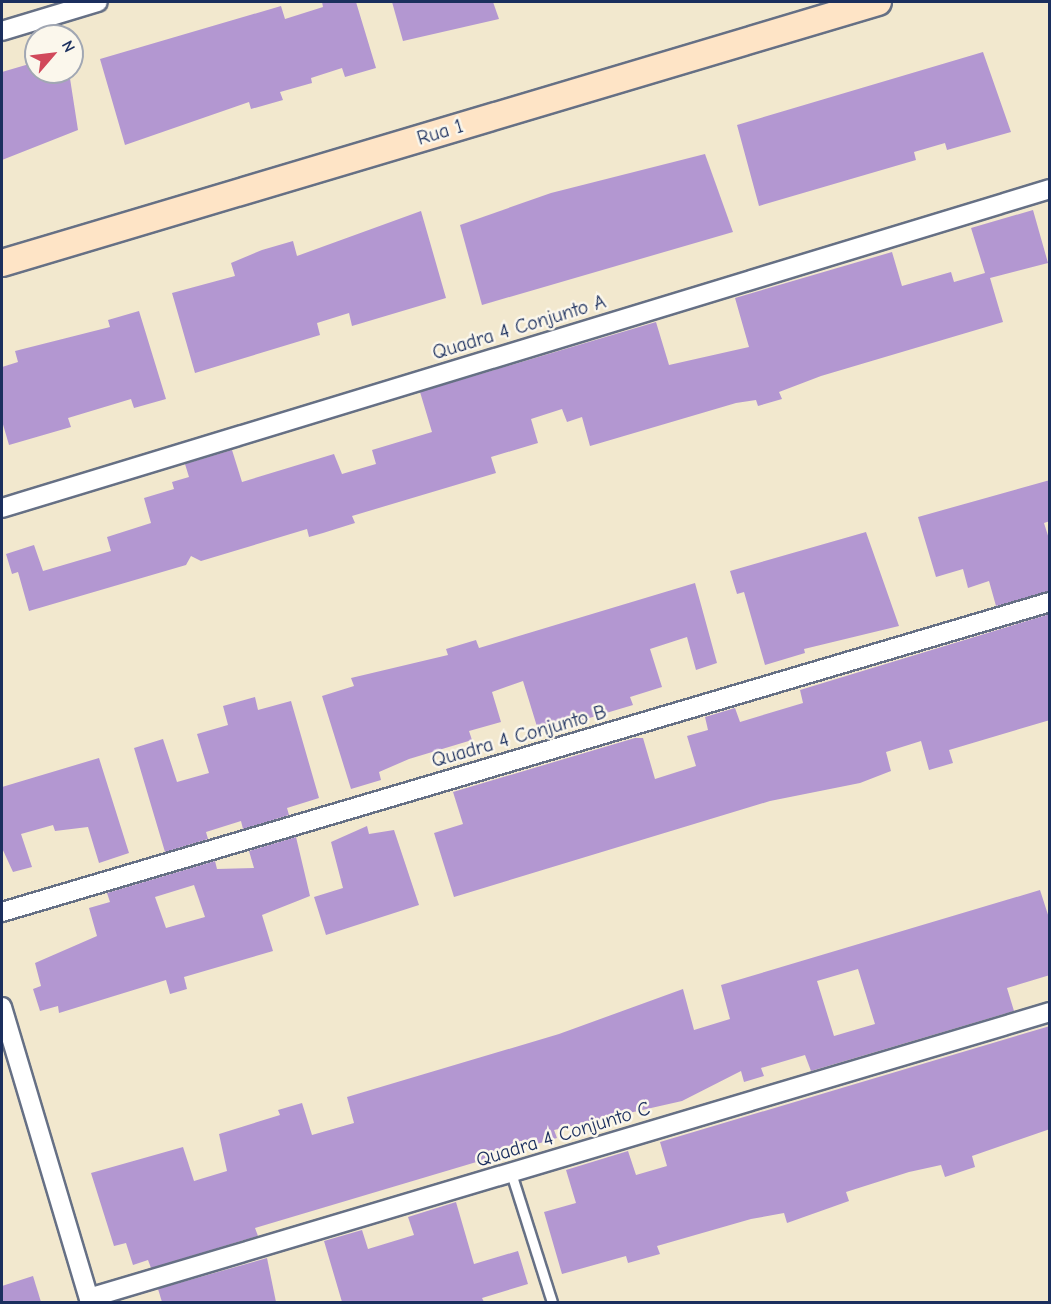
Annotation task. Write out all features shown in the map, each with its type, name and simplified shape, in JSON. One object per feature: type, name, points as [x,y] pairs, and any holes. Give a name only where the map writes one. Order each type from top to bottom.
[{"type":"street","points":[[2,31],[98,2]]},
{"type":"street","name":"Rua 1","points":[[2,263],[878,2]]},
{"type":"street","name":"Quadra 4 Conjunto A","points":[[2,508],[1050,189]]},
{"type":"street","name":"Quadra 4 Conjunto B","points":[[2,912],[1050,602]]},
{"type":"street","points":[[2,1007],[90,1300]]},
{"type":"street","name":"Quadra 4 Conjunto C","points":[[90,1300],[1050,1012]]},
{"type":"lane","points":[[511,1173],[552,1302]]},
{"type":"building","points":[[322,2],[356,2],[376,68],[345,77],[342,68],[311,78],[312,83],[280,92],[283,100],[251,109],[249,102],[125,145],[100,59],[281,6],[285,19],[323,7]]},
{"type":"building","points":[[392,2],[493,2],[499,19],[403,41]]},
{"type":"building","points":[[983,52],[1011,132],[947,150],[945,143],[914,152],[916,160],[759,206],[737,125]]},
{"type":"building","points":[[24,66],[24,84],[71,84],[78,130],[2,160],[2,72]]},
{"type":"building","points":[[705,154],[733,232],[482,305],[460,225],[551,193]]},
{"type":"building","points":[[1033,210],[1048,263],[990,278],[1003,322],[821,376],[779,392],[782,399],[758,406],[756,400],[736,403],[590,446],[582,417],[567,422],[562,409],[531,419],[538,443],[491,457],[496,473],[352,516],[355,523],[323,533],[309,537],[307,529],[201,561],[191,556],[186,565],[29,611],[18,572],[12,574],[6,554],[34,545],[43,571],[111,551],[107,537],[151,523],[144,498],[174,489],[172,482],[189,477],[185,464],[232,450],[242,482],[334,454],[342,474],[376,464],[372,450],[432,432],[420,392],[656,322],[669,365],[749,347],[735,298],[892,252],[902,286],[951,272],[954,282],[985,273],[971,228]]},
{"type":"building","points":[[421,211],[446,298],[352,326],[349,313],[317,323],[320,335],[195,373],[172,293],[235,276],[231,263],[262,250],[293,241],[297,256]]},
{"type":"building","points":[[139,311],[166,399],[134,408],[131,399],[68,418],[71,427],[9,445],[2,421],[2,367],[18,362],[15,351],[110,327],[108,320]]},
{"type":"building","points":[[1050,480],[1050,521],[1044,523],[1050,542],[1050,591],[996,606],[989,581],[968,588],[963,569],[936,577],[918,517]]},
{"type":"building","points":[[866,532],[899,626],[804,649],[805,653],[765,665],[744,592],[737,594],[730,571]]},
{"type":"building","points":[[695,583],[717,663],[696,670],[687,637],[650,649],[662,687],[630,697],[633,705],[539,733],[523,681],[492,692],[501,722],[469,731],[472,740],[409,759],[379,772],[381,780],[351,789],[322,696],[354,686],[351,678],[448,655],[446,649],[476,640],[479,648]]},
{"type":"building","points":[[1050,614],[1050,720],[949,750],[953,763],[929,770],[921,741],[886,752],[891,771],[860,783],[770,801],[454,897],[434,833],[463,824],[453,792],[635,738],[643,738],[655,779],[696,766],[687,736],[708,730],[705,717],[735,708],[740,722],[803,703],[800,690]]},
{"type":"building","points":[[255,697],[258,710],[291,701],[319,798],[287,808],[289,815],[243,829],[241,821],[206,832],[208,839],[165,852],[134,748],[163,739],[177,782],[209,773],[197,734],[228,725],[223,706]]},
{"type":"building","points":[[99,758],[129,853],[99,863],[88,827],[55,831],[53,825],[21,834],[32,867],[13,872],[2,848],[2,787]]},
{"type":"building","points":[[367,826],[369,834],[394,830],[419,905],[326,935],[314,897],[343,888],[331,842]]},
{"type":"building","points":[[296,837],[310,896],[262,915],[273,951],[184,977],[187,989],[170,994],[166,980],[59,1013],[58,1006],[40,1011],[33,989],[41,986],[35,963],[97,936],[89,908],[110,902],[107,893],[215,861],[217,869],[254,868],[249,851]],"holes":[[[194,885],[205,917],[166,928],[155,897]]]},
{"type":"building","points":[[1040,890],[1050,921],[1050,975],[1007,988],[1014,1011],[811,1071],[805,1055],[761,1068],[764,1076],[744,1082],[741,1071],[682,1101],[554,1130],[557,1138],[255,1228],[258,1236],[151,1268],[148,1260],[133,1265],[126,1243],[114,1246],[91,1173],[183,1147],[194,1181],[227,1171],[219,1134],[280,1115],[278,1110],[302,1103],[312,1135],[354,1123],[347,1097],[559,1034],[683,989],[694,1030],[730,1019],[721,985]],"holes":[[[858,969],[875,1024],[834,1036],[817,981]]]},
{"type":"building","points":[[1050,1026],[1050,1129],[972,1156],[975,1167],[945,1177],[941,1165],[909,1172],[846,1192],[849,1201],[787,1223],[784,1213],[751,1219],[657,1246],[660,1254],[628,1263],[626,1256],[562,1274],[544,1212],[576,1203],[566,1170],[628,1151],[636,1175],[667,1166],[660,1142]]},
{"type":"building","points":[[456,1202],[474,1264],[518,1251],[528,1284],[482,1298],[484,1302],[342,1302],[324,1241],[362,1230],[368,1249],[414,1235],[408,1217]]},
{"type":"building","points":[[267,1258],[276,1302],[162,1302],[158,1289]]},
{"type":"building","points":[[33,1276],[41,1302],[2,1302],[2,1286]]}]
